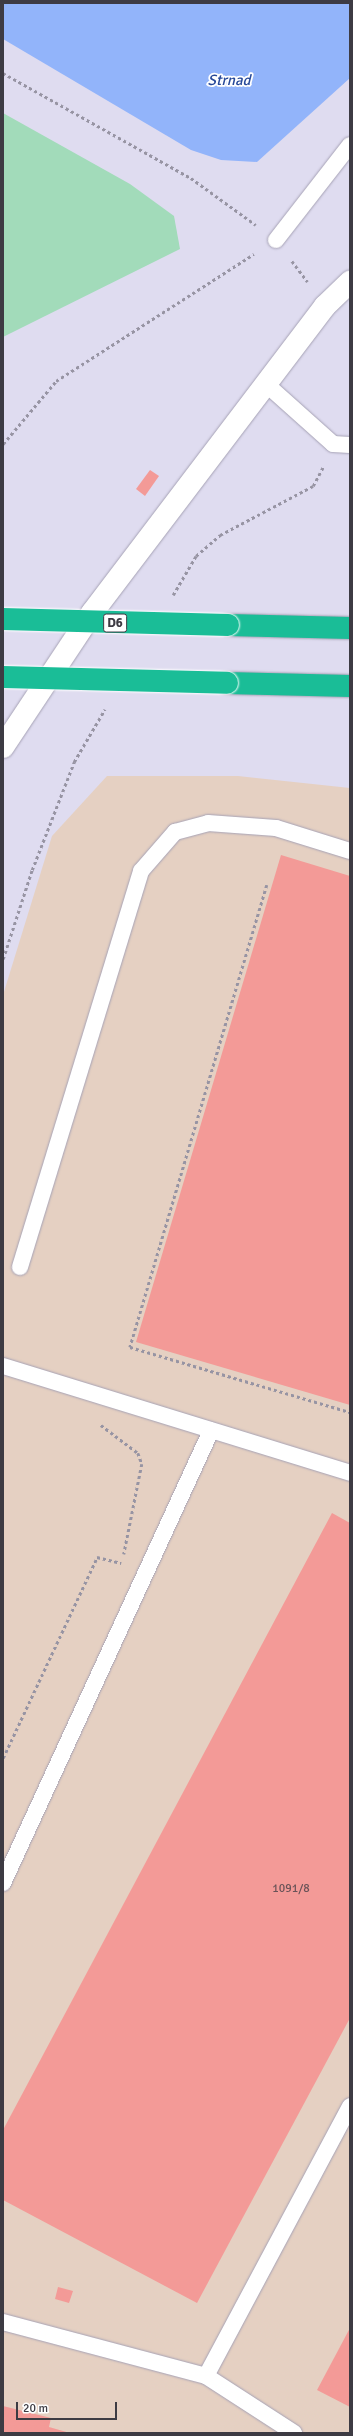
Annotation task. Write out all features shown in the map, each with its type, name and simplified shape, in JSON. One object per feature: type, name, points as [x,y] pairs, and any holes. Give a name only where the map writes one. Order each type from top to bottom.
[{"type":"highway","name":"D6","points":[[3,619],[350,628]]},
{"type":"highway","points":[[3,677],[350,686]]},
{"type":"main road","points":[[3,747],[92,613],[325,306],[350,282]]},
{"type":"lane","points":[[276,240],[350,145]]},
{"type":"lane","points":[[266,384],[333,444],[350,445]]},
{"type":"lane","points":[[20,1268],[141,870],[175,832],[208,823],[276,828],[350,851]]},
{"type":"lane","points":[[3,1366],[350,1473]]},
{"type":"lane","points":[[3,1883],[211,1430]]},
{"type":"lane","points":[[206,2376],[350,2106]]},
{"type":"lane","points":[[3,2322],[206,2376],[294,2433]]},
{"type":"path","points":[[3,73],[191,178],[276,240],[325,306]]},
{"type":"path","points":[[3,444],[56,381],[276,240]]},
{"type":"path","points":[[267,885],[130,1347],[350,1412]]},
{"type":"path","points":[[3,1758],[97,1557],[121,1564],[142,1464],[138,1453],[97,1421]]},
{"type":"shaded area","points":[[107,776],[238,776],[350,788],[350,2433],[3,2433],[3,995],[52,836]]},
{"type":"green space","points":[[3,113],[130,184],[174,216],[180,249],[3,337]]},
{"type":"water","name":"Strnad","points":[[3,3],[350,3],[350,78],[257,162],[221,160],[191,150],[3,39]]},
{"type":"building","points":[[150,470],[159,476],[145,496],[136,489]]},
{"type":"building","points":[[281,855],[350,876],[350,1405],[136,1342]]},
{"type":"building","points":[[332,1513],[350,1523],[350,2018],[197,2303],[3,2200],[3,2130]]},
{"type":"building","points":[[58,2287],[73,2291],[69,2303],[55,2299]]},
{"type":"building","points":[[350,2328],[350,2407],[317,2390]]},
{"type":"building","points":[[3,2406],[51,2418],[49,2427],[70,2433],[3,2433]]}]
